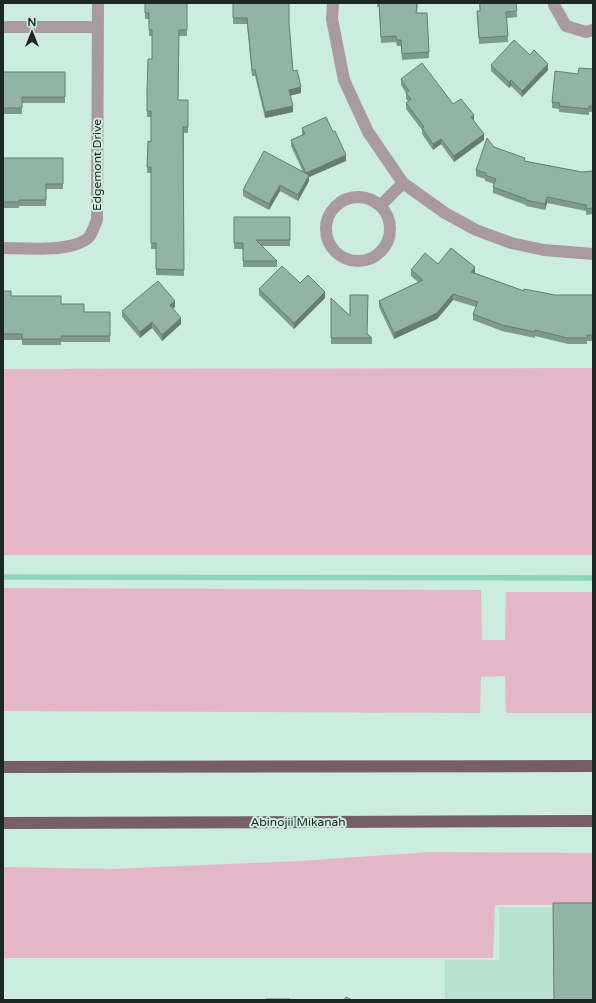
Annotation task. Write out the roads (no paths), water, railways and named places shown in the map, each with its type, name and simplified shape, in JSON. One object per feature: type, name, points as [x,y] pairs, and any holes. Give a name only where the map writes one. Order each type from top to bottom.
[{"type":"main road","points":[[3,767],[593,766]]},
{"type":"main road","name":"Abinojii Mikanah","points":[[3,823],[593,821]]},
{"type":"street","name":"Edgemont Drive","points":[[3,248],[61,248],[78,244],[89,236],[97,220],[98,3]]},
{"type":"street","points":[[333,3],[332,19],[344,80],[368,132],[403,183],[445,213],[476,230],[511,243],[544,250],[593,254]]},
{"type":"street","points":[[554,3],[566,26],[586,32],[593,30]]},
{"type":"street","points":[[3,27],[98,27]]},
{"type":"street","points":[[380,206],[403,183]]},
{"type":"street","points":[[363,198],[372,200],[380,206],[387,215],[390,226],[389,237],[384,247],[376,255],[367,260],[356,261],[345,258],[336,252],[329,243],[326,234],[326,224],[335,206],[344,200],[363,198]]},
{"type":"waterway","points":[[3,577],[593,578]]}]
